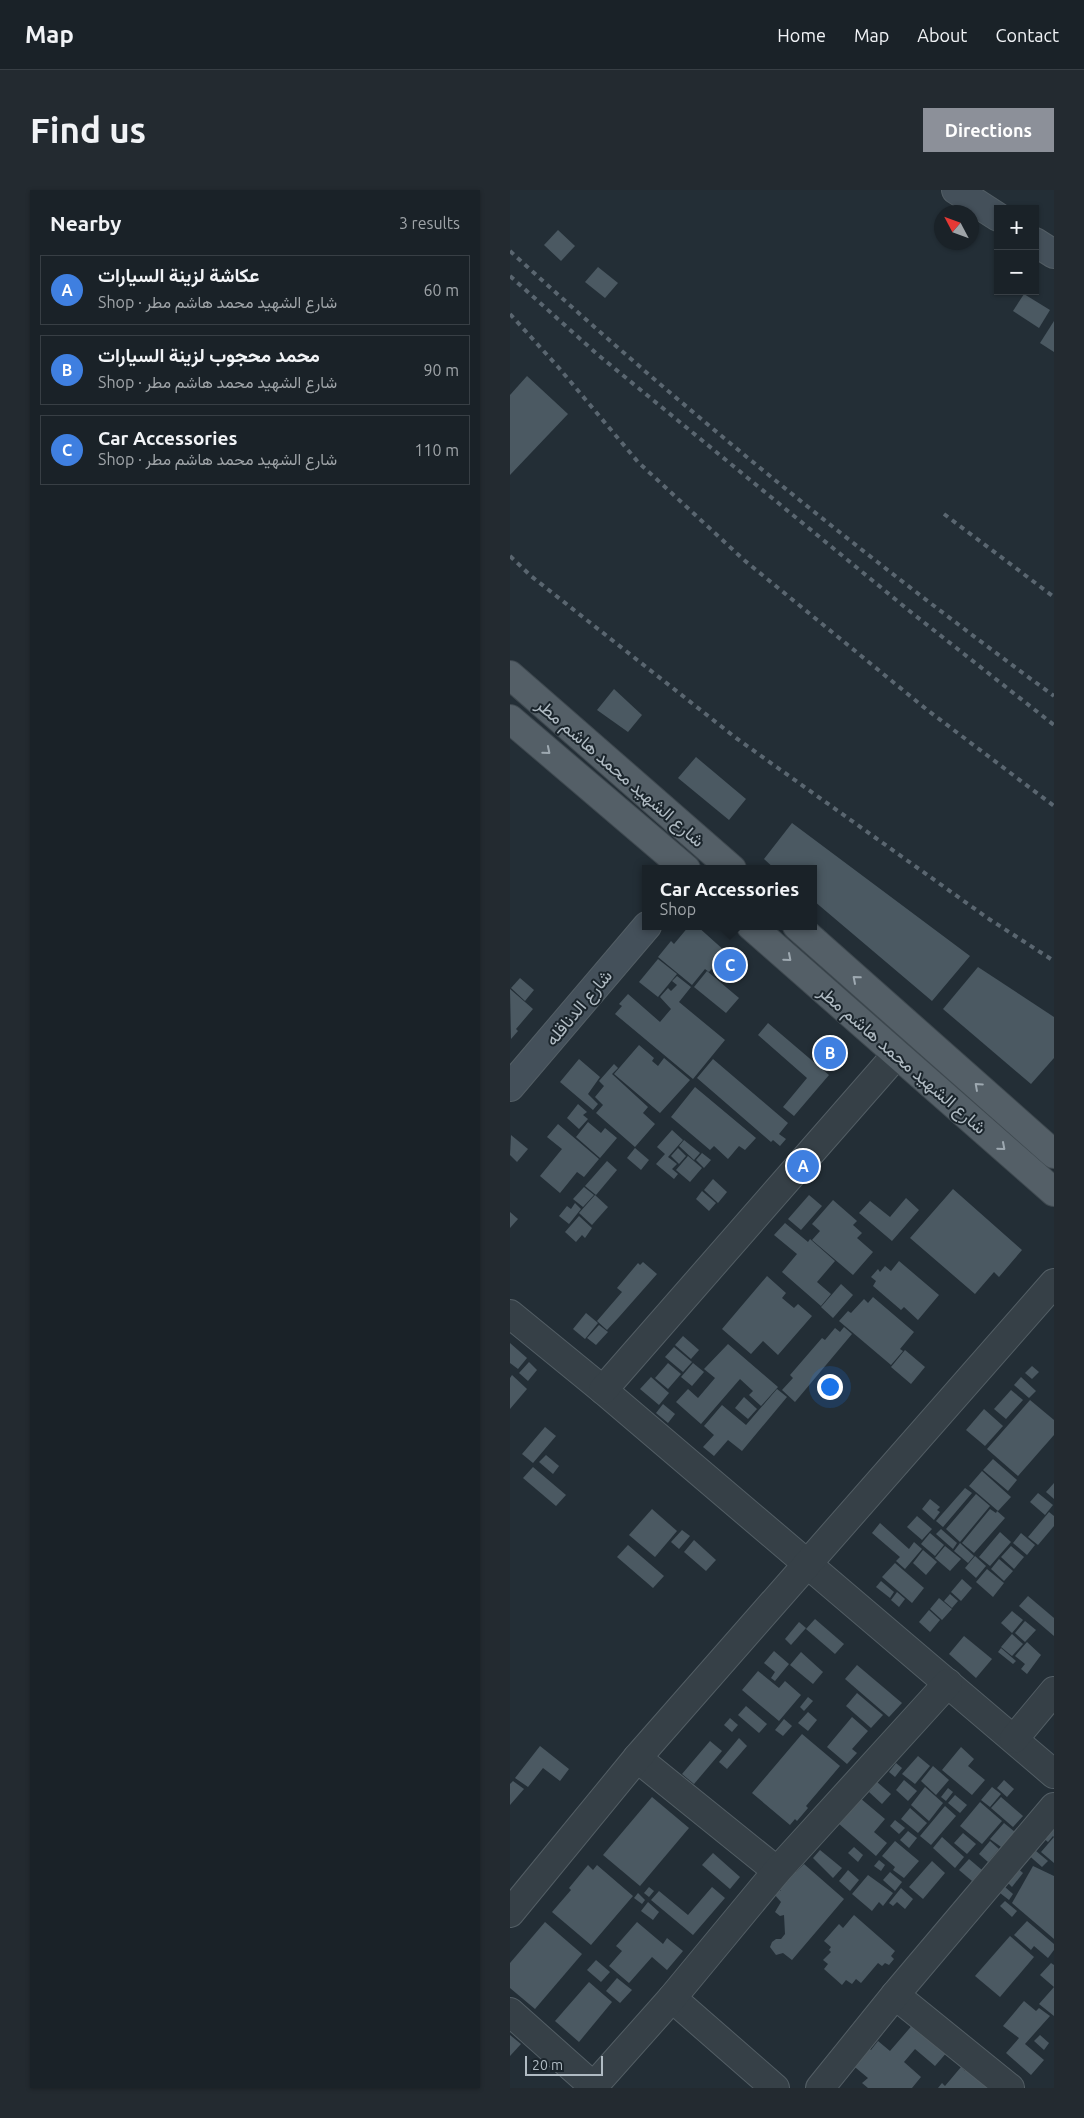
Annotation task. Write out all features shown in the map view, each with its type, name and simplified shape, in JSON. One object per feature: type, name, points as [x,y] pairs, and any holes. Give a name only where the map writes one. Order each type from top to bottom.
[{"type":"main road","name":"شارع الشهيد محمد هاشم مطر","points":[[510,675],[704,860],[720,865]]},
{"type":"main road","name":"شارع الشهيد محمد هاشم مطر","points":[[510,719],[681,865]]},
{"type":"main road","name":"شارع الشهيد محمد هاشم مطر","points":[[756,930],[1054,1192]]},
{"type":"main road","name":"شارع الشهيد محمد هاشم مطر","points":[[802,930],[1054,1154]]},
{"type":"street","points":[[956,190],[994,215]]},
{"type":"street","points":[[1039,245],[1054,254]]},
{"type":"street","name":"شارع الدناقله","points":[[510,1087],[644,930]]},
{"type":"street","points":[[603,1390],[897,1054]]},
{"type":"street","points":[[510,1913],[637,1758],[1054,1283]]},
{"type":"street","points":[[510,1314],[603,1390],[1054,1774]]},
{"type":"street","points":[[510,2012],[593,2087],[672,1998],[777,1871],[948,1684]]},
{"type":"street","points":[[1014,1740],[1054,1691]]},
{"type":"street","points":[[637,1758],[777,1871]]},
{"type":"street","points":[[820,2088],[895,1995],[1054,1808]]},
{"type":"street","points":[[895,1995],[1010,2088]]},
{"type":"street","points":[[672,1998],[775,2088]]},
{"type":"building","points":[[558,230],[575,246],[561,261],[544,245]]},
{"type":"building","points":[[598,267],[618,283],[605,298],[585,282]]},
{"type":"building","points":[[1023,295],[1050,310],[1039,328],[1013,311]]},
{"type":"building","points":[[1054,321],[1054,352],[1040,343]]},
{"type":"building","points":[[527,376],[568,414],[510,475],[510,395]]},
{"type":"building","points":[[614,689],[642,715],[628,732],[597,710]]},
{"type":"building","points":[[696,757],[746,799],[729,820],[678,778]]},
{"type":"building","points":[[792,823],[970,956],[932,1001],[817,904],[817,865],[771,865],[764,859]]},
{"type":"building","points":[[686,930],[701,930],[726,952],[709,972],[705,969],[692,985],[658,957],[671,941],[674,944]]},
{"type":"building","points":[[658,959],[677,974],[658,997],[639,982]]},
{"type":"building","points":[[978,967],[1054,1017],[1054,1058],[1031,1084],[943,1009]]},
{"type":"building","points":[[707,971],[739,998],[726,1013],[694,987]]},
{"type":"building","points":[[677,976],[691,987],[679,1002],[725,1040],[693,1079],[615,1014],[622,1006],[619,1004],[628,994],[660,1022],[671,1009],[660,997],[668,988],[671,991],[677,985],[672,981]]},
{"type":"building","points":[[520,978],[534,990],[525,1001],[511,988]]},
{"type":"building","points":[[510,989],[533,1009],[516,1029],[518,1031],[511,1039]]},
{"type":"building","points":[[768,1023],[829,1075],[794,1116],[783,1107],[807,1078],[758,1035]]},
{"type":"building","points":[[639,1045],[654,1058],[652,1061],[658,1066],[664,1058],[690,1080],[660,1113],[614,1074]]},
{"type":"building","points":[[579,1059],[600,1077],[588,1094],[598,1104],[593,1110],[560,1082]]},
{"type":"building","points":[[713,1059],[788,1123],[779,1134],[786,1139],[780,1146],[773,1140],[771,1142],[697,1078]]},
{"type":"building","points":[[614,1064],[618,1068],[612,1074],[648,1107],[643,1113],[655,1124],[635,1147],[596,1113],[603,1105],[595,1097],[604,1086],[599,1081]]},
{"type":"building","points":[[695,1087],[756,1138],[745,1150],[739,1146],[728,1159],[714,1146],[710,1150],[671,1117]]},
{"type":"building","points":[[578,1104],[587,1112],[583,1115],[588,1119],[579,1129],[567,1118]]},
{"type":"building","points":[[588,1122],[601,1133],[605,1128],[617,1138],[600,1158],[576,1137]]},
{"type":"building","points":[[558,1124],[599,1159],[584,1177],[577,1172],[560,1193],[540,1176],[562,1149],[547,1137]]},
{"type":"building","points":[[672,1130],[683,1140],[668,1157],[677,1164],[672,1169],[678,1174],[674,1179],[656,1164],[665,1154],[657,1147]]},
{"type":"building","points":[[511,1135],[528,1149],[517,1162],[510,1155]]},
{"type":"building","points":[[684,1140],[700,1153],[694,1160],[679,1146]]},
{"type":"building","points":[[635,1148],[649,1160],[641,1170],[627,1158]]},
{"type":"building","points":[[678,1148],[686,1156],[679,1164],[671,1156]]},
{"type":"building","points":[[702,1153],[711,1160],[704,1168],[696,1160]]},
{"type":"building","points":[[688,1156],[702,1168],[690,1182],[676,1170]]},
{"type":"building","points":[[607,1161],[617,1170],[596,1195],[585,1186]]},
{"type":"building","points":[[713,1179],[727,1192],[718,1203],[704,1190]]},
{"type":"building","points":[[584,1187],[594,1195],[583,1207],[573,1199]]},
{"type":"building","points":[[953,1189],[1022,1250],[999,1277],[994,1272],[975,1294],[910,1238]]},
{"type":"building","points":[[702,1191],[716,1203],[709,1211],[696,1199]]},
{"type":"building","points":[[595,1195],[608,1207],[592,1225],[579,1213]]},
{"type":"building","points":[[809,1195],[822,1206],[801,1230],[788,1219]]},
{"type":"building","points":[[906,1198],[919,1210],[892,1241],[859,1213],[870,1201],[890,1217]]},
{"type":"building","points":[[833,1200],[857,1221],[853,1225],[862,1233],[857,1238],[873,1252],[853,1275],[812,1240],[820,1231],[812,1224]]},
{"type":"building","points":[[575,1203],[581,1209],[569,1224],[559,1216],[567,1206],[571,1209]]},
{"type":"building","points":[[510,1212],[518,1219],[510,1228]]},
{"type":"building","points":[[579,1216],[592,1228],[585,1238],[582,1235],[576,1242],[565,1232]]},
{"type":"building","points":[[785,1223],[808,1242],[810,1239],[835,1261],[817,1282],[831,1294],[821,1306],[782,1272],[797,1254],[774,1235]]},
{"type":"building","points":[[899,1261],[939,1295],[918,1320],[904,1307],[901,1310],[873,1286],[876,1281],[871,1277],[878,1269],[880,1272],[885,1266],[891,1271]]},
{"type":"building","points":[[643,1262],[657,1274],[607,1330],[597,1321],[622,1292],[617,1288],[638,1263],[640,1265]]},
{"type":"building","points":[[767,1276],[786,1293],[782,1298],[794,1308],[798,1304],[812,1316],[778,1355],[763,1341],[751,1354],[722,1329]]},
{"type":"building","points":[[841,1284],[853,1295],[833,1318],[821,1307]]},
{"type":"building","points":[[873,1297],[914,1332],[900,1349],[903,1351],[891,1365],[839,1321],[848,1311],[851,1313],[864,1299],[868,1303]]},
{"type":"building","points":[[586,1313],[598,1323],[585,1339],[573,1329]]},
{"type":"building","points":[[599,1325],[608,1332],[596,1345],[587,1338]]},
{"type":"building","points":[[844,1327],[852,1334],[795,1402],[782,1390],[793,1378],[790,1375],[822,1338],[825,1340],[835,1328],[840,1332]]},
{"type":"building","points":[[683,1336],[699,1350],[691,1359],[675,1345]]},
{"type":"building","points":[[510,1343],[527,1358],[518,1369],[510,1363]]},
{"type":"building","points":[[728,1344],[778,1387],[761,1406],[749,1395],[753,1391],[740,1379],[701,1424],[676,1402],[688,1389],[698,1398],[715,1378],[704,1369]]},
{"type":"building","points":[[674,1347],[692,1362],[683,1372],[665,1357]]},
{"type":"building","points":[[905,1350],[925,1367],[911,1384],[891,1367]]},
{"type":"building","points":[[529,1362],[537,1370],[528,1381],[519,1373]]},
{"type":"building","points":[[668,1363],[681,1374],[668,1389],[655,1378]]},
{"type":"building","points":[[693,1363],[704,1372],[692,1386],[681,1377]]},
{"type":"building","points":[[1032,1366],[1039,1372],[1032,1379],[1025,1373]]},
{"type":"building","points":[[512,1375],[527,1389],[510,1409],[510,1378]]},
{"type":"building","points":[[651,1377],[669,1393],[659,1405],[640,1389]]},
{"type":"building","points":[[1021,1377],[1036,1391],[1029,1398],[1014,1385]]},
{"type":"building","points":[[777,1389],[787,1397],[742,1451],[728,1440],[714,1456],[703,1447],[714,1435],[704,1426],[722,1405],[746,1425]]},
{"type":"building","points":[[1011,1390],[1023,1400],[1006,1419],[994,1409]]},
{"type":"building","points":[[744,1397],[757,1409],[748,1419],[735,1408]]},
{"type":"building","points":[[1030,1400],[1054,1420],[1054,1435],[1018,1476],[987,1449]]},
{"type":"building","points":[[663,1404],[675,1414],[668,1423],[656,1413]]},
{"type":"building","points":[[984,1409],[1003,1426],[985,1446],[966,1430]]},
{"type":"building","points":[[545,1427],[556,1436],[533,1463],[522,1454]]},
{"type":"building","points":[[546,1455],[559,1466],[553,1474],[539,1462]]},
{"type":"building","points":[[993,1459],[1017,1480],[1008,1491],[983,1470]]},
{"type":"building","points":[[533,1467],[566,1495],[556,1506],[523,1478]]},
{"type":"building","points":[[982,1471],[1011,1497],[998,1511],[969,1486]]},
{"type":"building","points":[[1054,1483],[1054,1499],[1046,1492]]},
{"type":"building","points":[[965,1488],[972,1493],[943,1527],[936,1521]]},
{"type":"building","points":[[1038,1493],[1053,1505],[1045,1515],[1030,1502]]},
{"type":"building","points":[[976,1494],[990,1506],[960,1542],[946,1529]]},
{"type":"building","points":[[930,1499],[940,1507],[937,1510],[940,1512],[934,1520],[922,1509]]},
{"type":"building","points":[[652,1509],[677,1531],[655,1557],[629,1535]]},
{"type":"building","points":[[990,1509],[996,1513],[997,1511],[1005,1518],[974,1553],[962,1543]]},
{"type":"building","points":[[1049,1512],[1054,1516],[1054,1526],[1038,1545],[1028,1537]]},
{"type":"building","points":[[917,1516],[932,1529],[922,1540],[907,1527]]},
{"type":"building","points":[[880,1523],[909,1549],[914,1542],[922,1549],[905,1569],[896,1561],[900,1557],[872,1533]]},
{"type":"building","points":[[941,1529],[957,1543],[953,1549],[936,1534]]},
{"type":"building","points":[[682,1530],[690,1536],[679,1549],[671,1542]]},
{"type":"building","points":[[1000,1532],[1011,1542],[990,1566],[979,1557]]},
{"type":"building","points":[[930,1533],[944,1545],[935,1556],[921,1544]]},
{"type":"building","points":[[1021,1533],[1035,1545],[1027,1555],[1013,1543]]},
{"type":"building","points":[[694,1540],[716,1560],[706,1571],[684,1552]]},
{"type":"building","points":[[960,1543],[974,1556],[968,1563],[954,1551]]},
{"type":"building","points":[[628,1545],[664,1576],[653,1588],[617,1557]]},
{"type":"building","points":[[945,1546],[961,1559],[950,1571],[935,1558]]},
{"type":"building","points":[[1011,1546],[1024,1557],[1014,1569],[1001,1557]]},
{"type":"building","points":[[923,1550],[937,1562],[926,1575],[913,1563]]},
{"type":"building","points":[[975,1556],[986,1566],[976,1578],[965,1568]]},
{"type":"building","points":[[999,1559],[1013,1571],[1004,1581],[991,1569]]},
{"type":"building","points":[[895,1563],[924,1588],[912,1603],[882,1577]]},
{"type":"building","points":[[987,1569],[1004,1583],[993,1597],[976,1582]]},
{"type":"building","points":[[962,1579],[972,1588],[961,1601],[951,1592]]},
{"type":"building","points":[[881,1581],[894,1592],[890,1598],[876,1587]]},
{"type":"building","points":[[897,1592],[905,1599],[899,1607],[891,1600]]},
{"type":"building","points":[[950,1594],[958,1601],[952,1608],[944,1601]]},
{"type":"building","points":[[1028,1596],[1054,1618],[1054,1636],[1019,1606]]},
{"type":"building","points":[[939,1598],[952,1609],[942,1620],[930,1609]]},
{"type":"building","points":[[929,1610],[940,1620],[930,1632],[919,1622]]},
{"type":"building","points":[[1012,1611],[1023,1620],[1012,1633],[1001,1623]]},
{"type":"building","points":[[815,1619],[844,1644],[835,1654],[806,1629]]},
{"type":"building","points":[[1025,1621],[1036,1630],[1025,1642],[1015,1633]]},
{"type":"building","points":[[799,1622],[806,1628],[791,1645],[785,1639]]},
{"type":"building","points":[[1012,1634],[1023,1644],[1012,1656],[1001,1647]]},
{"type":"building","points":[[964,1636],[992,1659],[976,1678],[949,1654]]},
{"type":"building","points":[[1027,1642],[1041,1655],[1027,1674],[1021,1669],[1025,1664],[1015,1656]]},
{"type":"building","points":[[1001,1648],[1016,1661],[1013,1664],[998,1652]]},
{"type":"building","points":[[774,1651],[789,1664],[775,1681],[771,1678],[775,1672],[764,1663]]},
{"type":"building","points":[[801,1652],[823,1672],[813,1684],[790,1665]]},
{"type":"building","points":[[857,1665],[902,1703],[889,1717],[845,1679]]},
{"type":"building","points":[[758,1671],[779,1688],[785,1681],[801,1695],[779,1721],[742,1690]]},
{"type":"building","points":[[857,1693],[883,1715],[871,1728],[846,1706]]},
{"type":"building","points":[[808,1697],[813,1701],[804,1711],[800,1707]]},
{"type":"building","points":[[746,1706],[767,1724],[759,1733],[738,1715]]},
{"type":"building","points":[[808,1712],[817,1720],[808,1731],[798,1723]]},
{"type":"building","points":[[852,1717],[868,1731],[852,1749],[857,1753],[847,1764],[827,1747]]},
{"type":"building","points":[[730,1718],[738,1725],[732,1732],[724,1725]]},
{"type":"building","points":[[784,1719],[792,1726],[783,1736],[775,1730]]},
{"type":"building","points":[[802,1734],[840,1766],[806,1806],[808,1808],[797,1821],[795,1819],[790,1825],[752,1793]]},
{"type":"building","points":[[739,1738],[747,1746],[727,1769],[719,1762]]},
{"type":"building","points":[[710,1741],[722,1751],[694,1784],[682,1774]]},
{"type":"building","points":[[540,1746],[569,1769],[560,1781],[543,1768],[528,1787],[515,1778]]},
{"type":"building","points":[[961,1747],[974,1759],[968,1766],[985,1780],[972,1795],[942,1770]]},
{"type":"building","points":[[918,1756],[930,1766],[915,1784],[902,1774]]},
{"type":"building","points":[[896,1763],[902,1768],[895,1777],[889,1772]]},
{"type":"building","points":[[933,1766],[949,1780],[936,1795],[921,1781]]},
{"type":"building","points":[[904,1780],[917,1791],[908,1801],[896,1790]]},
{"type":"building","points":[[1004,1780],[1014,1789],[1007,1797],[997,1788]]},
{"type":"building","points":[[513,1781],[524,1789],[510,1805],[510,1784]]},
{"type":"building","points":[[877,1782],[891,1794],[882,1804],[869,1792]]},
{"type":"building","points":[[925,1787],[943,1803],[929,1821],[911,1805]]},
{"type":"building","points":[[992,1787],[1001,1794],[990,1807],[981,1800]]},
{"type":"building","points":[[948,1788],[953,1792],[946,1801],[941,1797]]},
{"type":"building","points":[[955,1795],[967,1805],[960,1813],[948,1803]]},
{"type":"building","points":[[652,1797],[689,1828],[640,1886],[603,1855]]},
{"type":"building","points":[[1001,1797],[1023,1816],[1013,1827],[991,1808]]},
{"type":"building","points":[[860,1798],[885,1819],[874,1832],[887,1843],[876,1856],[838,1823]]},
{"type":"building","points":[[980,1802],[1002,1821],[982,1844],[960,1826]]},
{"type":"building","points":[[945,1806],[956,1816],[931,1845],[920,1836]]},
{"type":"building","points":[[910,1808],[927,1823],[918,1833],[901,1819]]},
{"type":"building","points":[[895,1820],[905,1828],[899,1834],[890,1826]]},
{"type":"building","points":[[1004,1823],[1021,1837],[1008,1852],[990,1839]]},
{"type":"building","points":[[1054,1823],[1054,1837],[1048,1842],[1042,1837]]},
{"type":"building","points":[[908,1831],[917,1838],[909,1848],[900,1840]]},
{"type":"building","points":[[963,1833],[976,1844],[967,1854],[954,1843]]},
{"type":"building","points":[[942,1837],[964,1857],[955,1868],[933,1848]]},
{"type":"building","points":[[1054,1837],[1054,1863],[1041,1852]]},
{"type":"building","points":[[895,1841],[919,1861],[904,1878],[893,1870],[895,1867],[882,1856]]},
{"type":"building","points":[[990,1841],[999,1849],[988,1862],[979,1854]]},
{"type":"building","points":[[1030,1846],[1048,1861],[1042,1867],[1025,1852]]},
{"type":"building","points":[[854,1847],[863,1855],[858,1862],[848,1853]]},
{"type":"building","points":[[820,1850],[842,1868],[833,1878],[813,1858]]},
{"type":"building","points":[[713,1853],[740,1877],[730,1889],[702,1865]]},
{"type":"building","points":[[969,1859],[982,1870],[972,1881],[959,1870]]},
{"type":"building","points":[[879,1860],[885,1865],[881,1871],[874,1866]]},
{"type":"building","points":[[932,1861],[945,1873],[923,1899],[909,1887]]},
{"type":"building","points":[[804,1864],[844,1899],[792,1960],[783,1953],[776,1955],[770,1947],[772,1942],[776,1939],[781,1939],[785,1934],[784,1915],[780,1916],[775,1912],[781,1902],[774,1894],[778,1890],[781,1891],[779,1887],[784,1881],[788,1882],[789,1876],[793,1876],[794,1871],[796,1872]]},
{"type":"building","points":[[588,1865],[593,1870],[597,1865],[633,1896],[591,1945],[552,1912],[571,1890],[569,1888]]},
{"type":"building","points":[[1033,1866],[1054,1876],[1054,1939],[1012,1903]]},
{"type":"building","points":[[1016,1867],[1023,1873],[1012,1887],[1005,1880]]},
{"type":"building","points":[[848,1870],[859,1880],[850,1891],[839,1881]]},
{"type":"building","points":[[890,1872],[902,1882],[895,1891],[883,1880]]},
{"type":"building","points":[[868,1875],[893,1893],[883,1906],[879,1902],[872,1911],[852,1894]]},
{"type":"building","points":[[649,1887],[654,1891],[649,1897],[644,1893]]},
{"type":"building","points":[[712,1887],[725,1898],[693,1935],[651,1900],[659,1891],[688,1915]]},
{"type":"building","points":[[1005,1887],[1013,1894],[1009,1900],[1000,1893]]},
{"type":"building","points":[[901,1888],[913,1899],[905,1909],[897,1902],[893,1906],[889,1903]]},
{"type":"building","points":[[638,1893],[645,1900],[642,1904],[634,1898]]},
{"type":"building","points":[[1005,1901],[1017,1911],[1012,1917],[1000,1906]]},
{"type":"building","points":[[648,1902],[659,1912],[653,1920],[641,1911]]},
{"type":"building","points":[[854,1915],[895,1951],[891,1956],[894,1959],[889,1965],[885,1963],[882,1966],[878,1963],[861,1983],[856,1979],[852,1984],[846,1980],[842,1985],[824,1969],[828,1964],[823,1960],[831,1952],[829,1950],[831,1947],[824,1941],[839,1924],[843,1928]]},
{"type":"building","points":[[1027,1921],[1054,1944],[1054,1950],[1048,1958],[1034,1946],[1031,1950],[1014,1935]]},
{"type":"building","points":[[545,1922],[582,1954],[535,2009],[510,1988],[510,1963]]},
{"type":"building","points":[[637,1922],[663,1944],[667,1938],[683,1951],[667,1970],[652,1957],[629,1983],[609,1966],[622,1951],[616,1946]]},
{"type":"building","points":[[1010,1936],[1034,1957],[1000,1997],[975,1976]]},
{"type":"building","points":[[596,1960],[610,1972],[601,1982],[587,1970]]},
{"type":"building","points":[[1051,1963],[1054,1965],[1054,1987],[1040,1975]]},
{"type":"building","points":[[617,1978],[632,1990],[620,2003],[606,1991]]},
{"type":"building","points":[[589,1982],[612,2002],[579,2042],[555,2021]]},
{"type":"building","points":[[1054,1987],[1054,2016],[1039,2004]]},
{"type":"building","points":[[1024,2001],[1036,2011],[1039,2008],[1050,2016],[1025,2044],[1044,2060],[1031,2075],[1006,2053],[1019,2038],[1003,2026]]},
{"type":"building","points":[[915,2022],[948,2051],[935,2066],[915,2049],[904,2062],[921,2077],[912,2088],[868,2088],[862,2083],[868,2078],[850,2063],[865,2045],[871,2050],[878,2041],[890,2051]]},
{"type":"building","points":[[510,2035],[521,2044],[510,2056]]},
{"type":"building","points":[[1040,2035],[1049,2043],[1044,2050],[1034,2041]]},
{"type":"building","points":[[961,2067],[965,2071],[969,2067],[993,2088],[938,2088],[942,2083],[945,2086]]},
{"type":"railway","points":[[510,251],[641,368],[776,481],[913,590],[1054,696]]},
{"type":"railway","points":[[510,276],[597,354],[912,613],[1054,725]]},
{"type":"railway","points":[[510,314],[559,368],[638,462],[744,560],[926,709],[1054,806]]},
{"type":"railway","points":[[944,514],[1054,597]]},
{"type":"railway","points":[[510,556],[531,576],[736,738],[989,919],[1054,961]]},
{"type":"place","name":"Car Accessories","points":[[730,965]]},
{"type":"place","name":"محمد محجوب لزينة السيارات","points":[[830,1053]]},
{"type":"place","name":"عكاشة لزينة السيارات","points":[[803,1166]]}]
